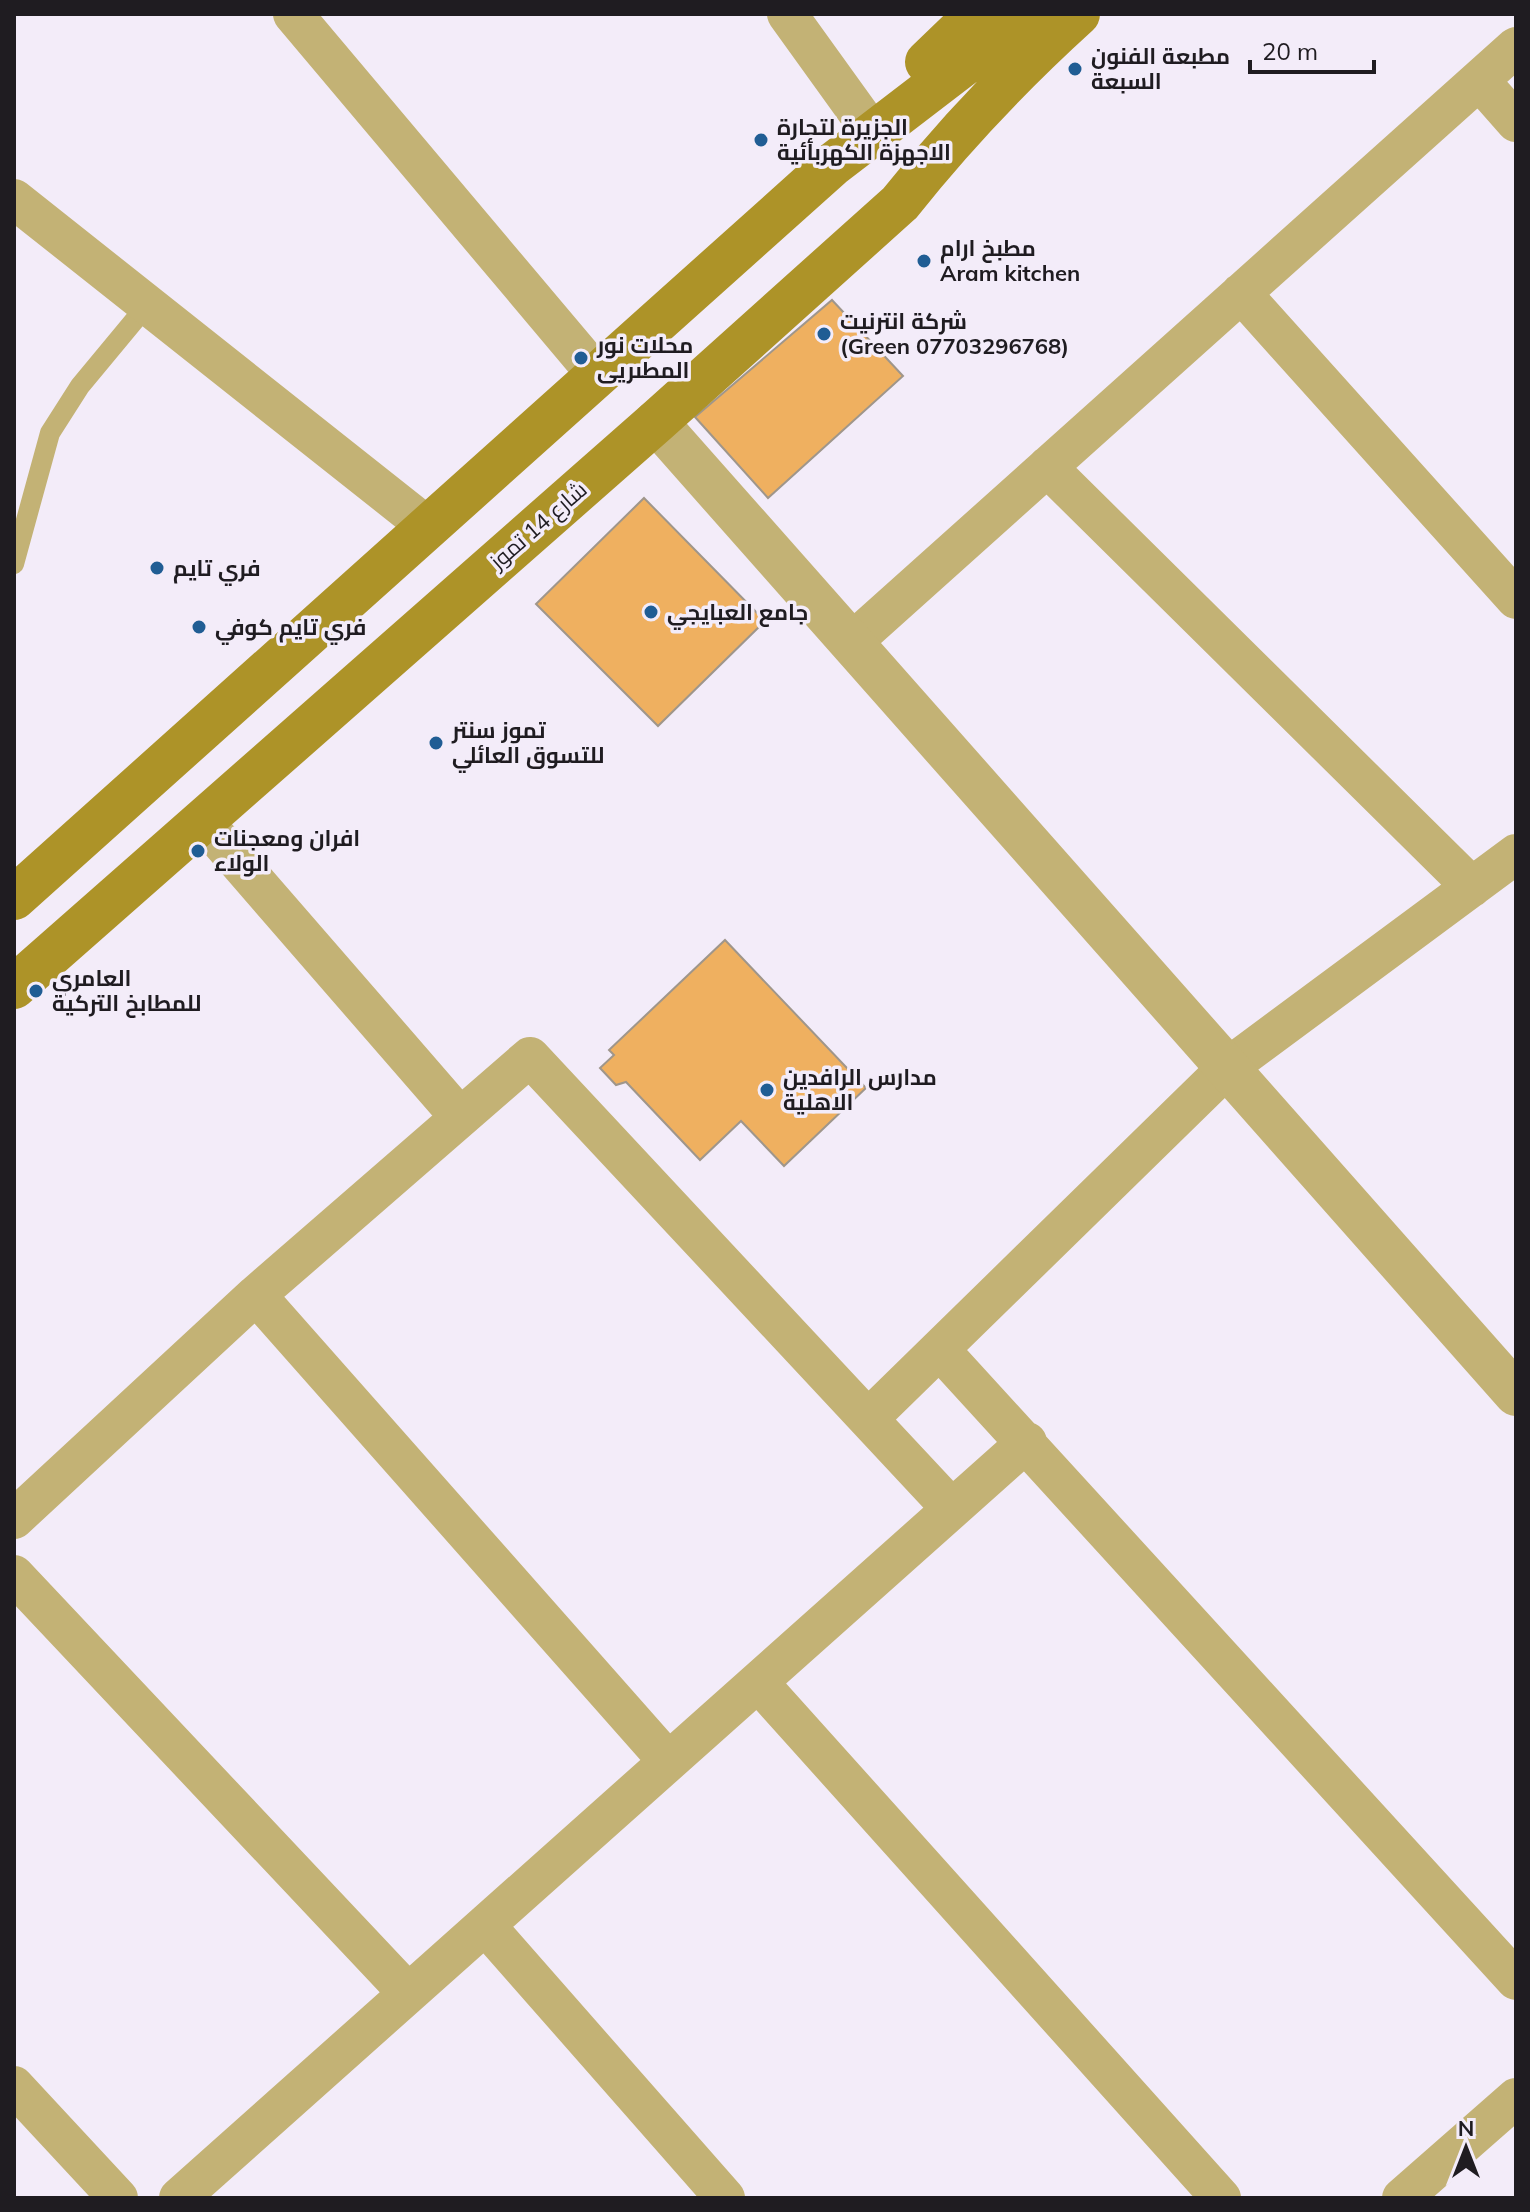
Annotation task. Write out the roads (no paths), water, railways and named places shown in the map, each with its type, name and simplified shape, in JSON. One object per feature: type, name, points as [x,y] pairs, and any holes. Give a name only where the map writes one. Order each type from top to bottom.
[{"type":"main road","points":[[832,165],[864,121],[977,14]]},
{"type":"main road","points":[[14,898],[832,165],[1032,26],[1078,14]]},
{"type":"main road","points":[[900,203],[1112,14]]},
{"type":"main road","name":"شارع 14 تموز","points":[[14,987],[900,203],[968,121],[1032,26]]},
{"type":"street","points":[[293,14],[598,376]]},
{"type":"street","points":[[787,14],[864,121]]},
{"type":"street","points":[[851,643],[1516,47]]},
{"type":"street","points":[[1479,80],[1516,122]]},
{"type":"street","points":[[19,211],[148,304],[428,527]]},
{"type":"street","points":[[1241,293],[1516,599]]},
{"type":"street","points":[[656,422],[1516,1394]]},
{"type":"street","points":[[1047,467],[1472,887]]},
{"type":"street","points":[[202,820],[459,1116]]},
{"type":"street","points":[[868,1419],[1227,1068],[1516,854]]},
{"type":"street","points":[[14,1519],[256,1295],[530,1057],[952,1509]]},
{"type":"street","points":[[256,1295],[668,1761]]},
{"type":"street","points":[[940,1350],[1516,1980]]},
{"type":"street","points":[[200,2191],[407,1992],[1027,1442]]},
{"type":"street","points":[[14,1575],[407,1992]]},
{"type":"street","points":[[758,1682],[1221,2198]]},
{"type":"street","points":[[485,1925],[725,2198]]},
{"type":"street","points":[[14,2086],[118,2198]]},
{"type":"street","points":[[1402,2198],[1516,2098]]},
{"type":"lane","points":[[14,564],[50,433],[80,386],[148,304]]},
{"type":"place","name":"مطبعة الفنون السبعة","points":[[1075,69]]},
{"type":"place","name":"الجزيرة لتجارة الاجهزة الكهربأئية","points":[[761,140]]},
{"type":"place","name":"مطبخ ارام Aram kitchen","points":[[924,261]]},
{"type":"place","name":"شركة انترنيت (Green 07703296768)","points":[[824,334]]},
{"type":"place","name":"محلات نور المطىريى","points":[[581,358]]},
{"type":"place","name":"فري تايم","points":[[157,568]]},
{"type":"place","name":"جامع العبايجي","points":[[651,612]]},
{"type":"place","name":"فري تايم كوفي","points":[[199,627]]},
{"type":"place","name":"تموز سنتر للتسوق العائلي","points":[[436,743]]},
{"type":"place","name":"افران ومعجنات الولاء","points":[[198,851]]},
{"type":"place","name":"العامري للمطابخ التركية","points":[[36,991]]},
{"type":"place","name":"مدارس الرافدين اﻻهلية","points":[[767,1090]]}]
